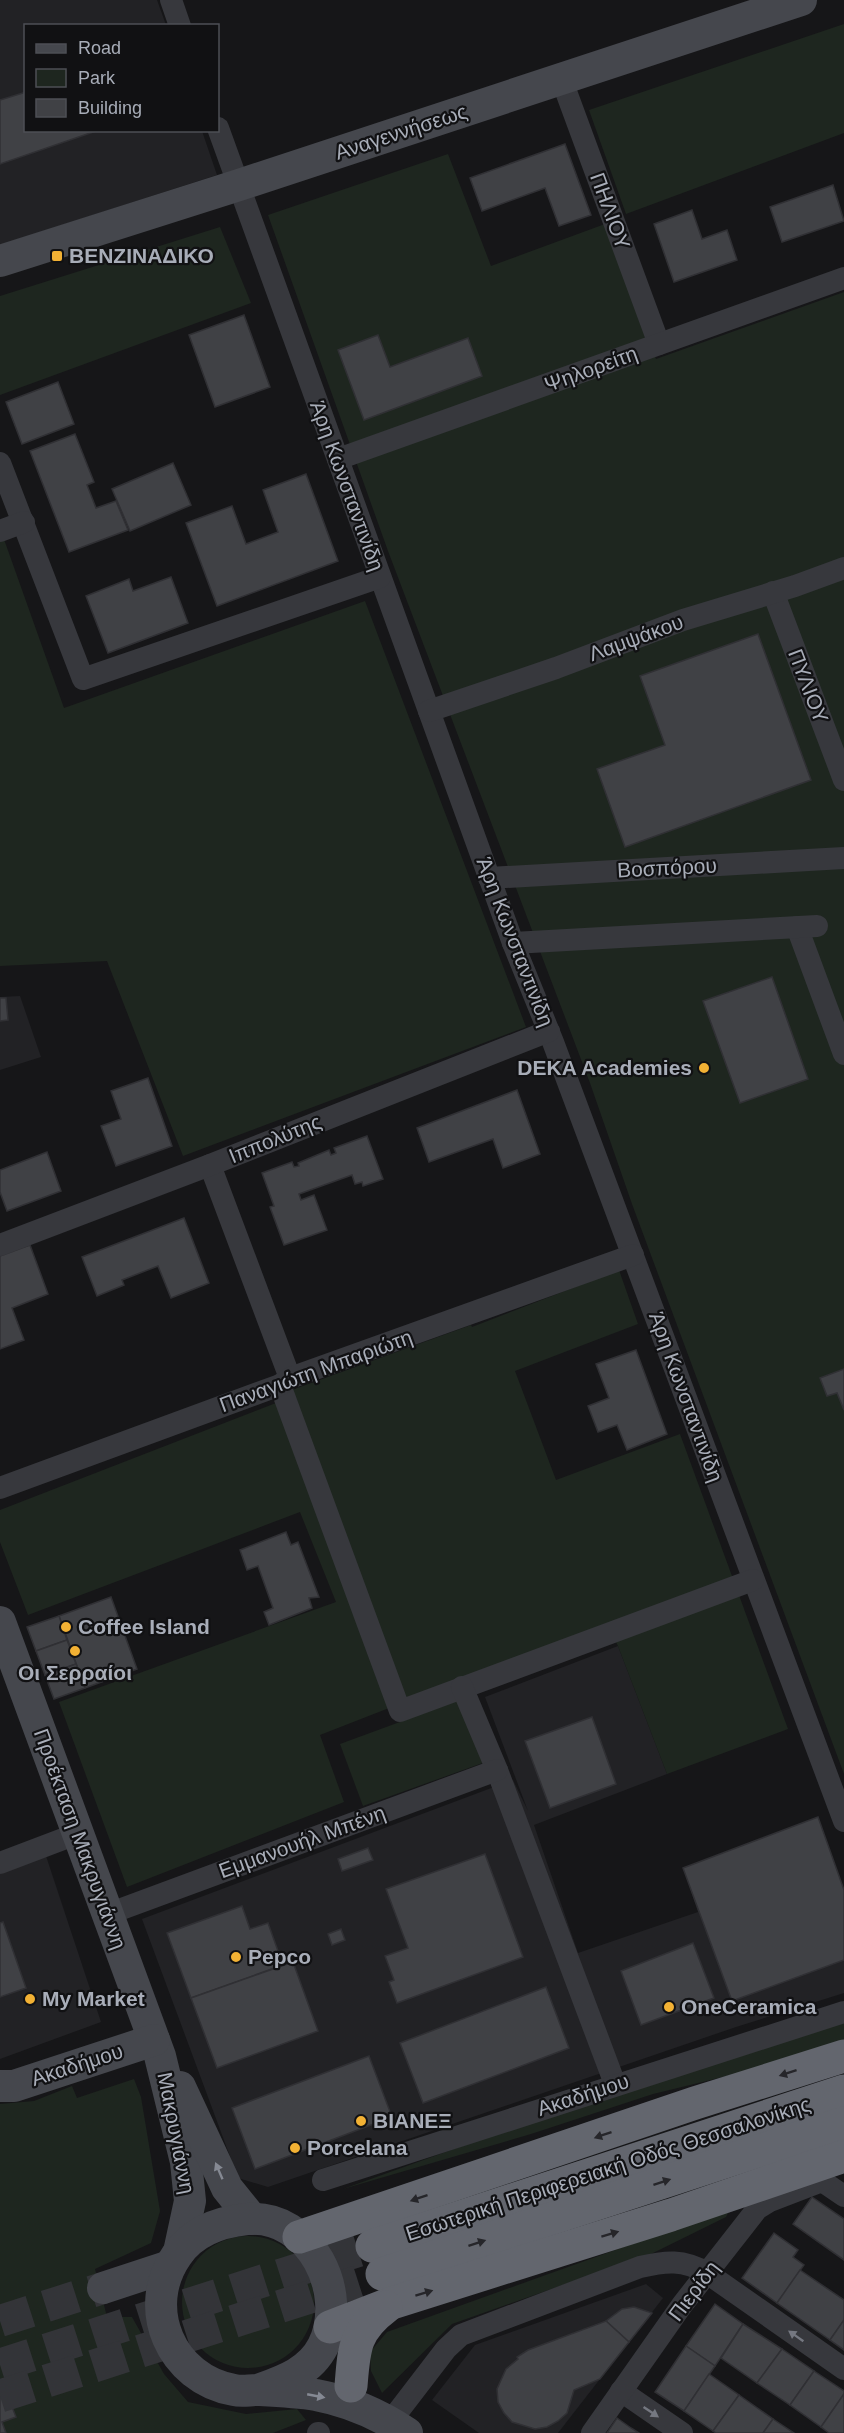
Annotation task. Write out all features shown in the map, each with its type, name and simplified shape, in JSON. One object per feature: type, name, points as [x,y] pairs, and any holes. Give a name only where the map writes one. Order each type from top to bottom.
[{"type":"highway","points":[[299,2237],[694,2103],[844,2055]]},
{"type":"highway","name":"Εσωτερική Περιφερειακή Οδός Θεσσαλονίκης","points":[[382,2274],[844,2091]]},
{"type":"highway","name":"Εσωτερική Περιφερειακή Οδός Θεσσαλονίκης","points":[[382,2274],[844,2123]]},
{"type":"highway","points":[[326,2337],[382,2274],[660,2218],[844,2156]]},
{"type":"highway","points":[[351,2386],[355,2344],[373,2317],[382,2274]]},
{"type":"main road","name":"Αναγεννήσεως","points":[[0,261],[801,0]]},
{"type":"main road","name":"Προέκταση Μακρυγιάννη","points":[[0,1622],[157,2048]]},
{"type":"main road","name":"Ακαδήμου","points":[[0,2086],[14,2086],[157,2048]]},
{"type":"main road","name":"Μακρυγιάννη","points":[[157,2048],[190,2106],[227,2188],[252,2219]]},
{"type":"main road","name":"Μακρυγιάννη","points":[[157,2048],[186,2162],[190,2201],[174,2259],[161,2293],[162,2323],[176,2355],[192,2372],[213,2384],[236,2391],[258,2390],[316,2395],[391,2423]]},
{"type":"main road","points":[[162,2323],[142,2305],[103,2288],[174,2259],[192,2238],[227,2221],[252,2219],[274,2224],[299,2237],[317,2255],[328,2278],[333,2302],[326,2337],[328,2361],[391,2423]]},
{"type":"main road","name":"Μακρυγιάννη","points":[[258,2390],[299,2373],[326,2337]]},
{"type":"street","points":[[171,0],[179,24]]},
{"type":"street","name":"ΠΗΛΙΟΥ","points":[[561,78],[659,344]]},
{"type":"street","name":"Άρη Κωνσταντινίδη","points":[[219,131],[513,943],[549,1031],[753,1580],[842,1809]]},
{"type":"street","name":"Ψηλορείτη","points":[[338,459],[844,278]]},
{"type":"street","points":[[0,463],[83,679],[380,577]]},
{"type":"street","points":[[0,531],[24,522]]},
{"type":"street","name":"Λαμψάκου","points":[[429,711],[556,668],[683,620],[844,568]]},
{"type":"street","name":"ΠΥΛΙΟΥ","points":[[773,592],[844,780]]},
{"type":"street","name":"Βοσπόρου","points":[[489,878],[844,858]]},
{"type":"street","points":[[513,943],[807,927],[844,1054]]},
{"type":"street","name":"Ιππολύτης","points":[[0,1245],[549,1031]]},
{"type":"street","points":[[210,1165],[400,1711],[753,1580]]},
{"type":"street","name":"Παναγιώτη Μπαριώτη","points":[[0,1488],[285,1381],[633,1255]]},
{"type":"street","points":[[462,1687],[496,1770],[615,2084]]},
{"type":"street","name":"Εμμανουήλ Μπένη","points":[[108,1914],[496,1770]]},
{"type":"street","points":[[0,1863],[79,1833]]},
{"type":"street","name":"Ακαδήμου","points":[[323,2180],[844,2012]]},
{"type":"street","name":"Πιερίδη","points":[[592,2433],[707,2273],[762,2205],[822,2181],[844,2196]]},
{"type":"street","points":[[391,2423],[451,2342],[473,2328],[640,2267],[661,2262],[685,2263],[707,2273],[844,2369]]},
{"type":"street","points":[[621,2391],[682,2433]]},
{"type":"shaded area","points":[[0,0],[157,0],[166,24],[24,24],[24,132],[202,132],[217,175],[0,245]]},
{"type":"shaded area","points":[[20,996],[41,1057],[0,1070],[0,997]]},
{"type":"shaded area","points":[[618,1646],[667,1774],[534,1825],[578,1953],[698,1912],[683,1868],[818,1817],[844,1890],[844,1993],[736,2027],[268,2187],[238,2178],[142,1919],[513,1780],[528,1811],[485,1697]]},
{"type":"shaded area","points":[[46,1856],[101,2022],[0,2059],[0,1874]]},
{"type":"shaded area","points":[[646,2284],[663,2298],[558,2433],[479,2433],[432,2400],[475,2345]]},
{"type":"green space","points":[[844,24],[844,133],[626,214],[589,110]]},
{"type":"green space","points":[[448,154],[491,266],[605,224],[656,359],[844,292],[844,1774],[632,1204],[590,1083],[388,551],[268,215]]},
{"type":"green space","points":[[220,227],[251,303],[0,395],[0,296]]},
{"type":"green space","points":[[0,528],[64,708],[365,601],[526,1027],[183,1156],[107,961],[0,966]]},
{"type":"green space","points":[[619,1270],[638,1324],[515,1371],[556,1480],[680,1434],[788,1729],[667,1774],[607,1623],[320,1735],[344,1802],[127,1887],[59,1702],[336,1602],[300,1512],[28,1615],[0,1542],[0,1510],[294,1396],[292,1390],[471,1325],[472,1327]]},
{"type":"green space","points":[[465,1698],[491,1760],[363,1806],[340,1744]]},
{"type":"green space","points":[[844,2020],[844,2043],[768,2066],[653,2094],[531,2134],[343,2189],[512,2128]]},
{"type":"green space","points":[[134,2079],[141,2097],[160,2211],[151,2243],[95,2269],[107,2317],[132,2317],[164,2374],[188,2402],[246,2414],[297,2409],[306,2420],[273,2433],[0,2433],[0,2104],[34,2101],[72,2086],[77,2098]]},
{"type":"green space","points":[[724,2211],[728,2213],[726,2217],[651,2254],[452,2324],[382,2393],[371,2371],[370,2352],[387,2332]]},
{"type":"green space","points":[[248,2236],[273,2241],[295,2255],[309,2277],[314,2302],[309,2327],[295,2349],[273,2363],[248,2368],[223,2363],[201,2349],[187,2327],[182,2302],[187,2277],[201,2255],[223,2241]]},
{"type":"building","points":[[24,93],[24,132],[93,132],[0,164],[0,100]]},
{"type":"building","points":[[565,144],[591,215],[559,226],[545,188],[482,211],[470,178]]},
{"type":"building","points":[[833,185],[844,221],[782,242],[770,207]]},
{"type":"building","points":[[692,210],[702,239],[727,230],[737,260],[674,282],[654,224]]},
{"type":"building","points":[[244,315],[270,387],[215,407],[189,335]]},
{"type":"building","points":[[378,335],[390,367],[468,338],[482,376],[364,420],[338,350]]},
{"type":"building","points":[[58,382],[74,424],[22,444],[6,402]]},
{"type":"building","points":[[75,434],[94,482],[87,485],[96,508],[116,501],[128,530],[69,552],[30,451]]},
{"type":"building","points":[[173,463],[191,505],[130,531],[112,489]]},
{"type":"building","points":[[306,474],[338,561],[217,606],[186,523],[232,506],[246,544],[278,532],[263,490]]},
{"type":"building","points":[[171,577],[188,623],[108,653],[86,596],[129,579],[133,591]]},
{"type":"building","points":[[758,634],[811,780],[625,847],[597,769],[665,745],[640,676]]},
{"type":"building","points":[[772,977],[808,1079],[740,1103],[703,1001]]},
{"type":"building","points":[[0,998],[6,998],[8,1020],[0,1021]]},
{"type":"building","points":[[148,1078],[172,1146],[116,1166],[101,1126],[121,1119],[111,1091]]},
{"type":"building","points":[[517,1090],[540,1154],[503,1168],[493,1139],[429,1162],[417,1128]]},
{"type":"building","points":[[367,1136],[383,1179],[363,1186],[362,1182],[355,1184],[352,1175],[299,1194],[301,1200],[314,1195],[327,1230],[284,1245],[270,1207],[274,1206],[262,1173],[292,1162],[294,1167],[299,1166],[298,1163],[329,1150],[331,1155],[336,1153],[334,1148]]},
{"type":"building","points":[[47,1152],[61,1191],[7,1211],[0,1192],[0,1170]]},
{"type":"building","points":[[184,1218],[209,1283],[171,1298],[158,1266],[122,1280],[124,1285],[97,1296],[82,1257]]},
{"type":"building","points":[[30,1245],[48,1294],[12,1308],[24,1340],[0,1349],[0,1256]]},
{"type":"building","points":[[636,1350],[667,1434],[627,1450],[617,1425],[598,1432],[588,1406],[609,1398],[596,1364]]},
{"type":"building","points":[[844,1369],[844,1410],[837,1393],[827,1396],[820,1378]]},
{"type":"building","points":[[286,1532],[291,1545],[298,1542],[319,1597],[309,1598],[312,1608],[269,1625],[264,1612],[273,1608],[258,1566],[247,1570],[240,1550]]},
{"type":"building","points":[[111,1597],[137,1669],[85,1688],[59,1616]]},
{"type":"building","points":[[59,1616],[67,1640],[36,1651],[27,1627]]},
{"type":"building","points":[[67,1640],[76,1664],[45,1675],[36,1651]]},
{"type":"building","points":[[76,1664],[85,1688],[54,1699],[45,1675]]},
{"type":"building","points":[[592,1717],[616,1784],[550,1808],[525,1741]]},
{"type":"building","points":[[818,1817],[844,1890],[844,1960],[732,2001],[683,1868]]},
{"type":"building","points":[[368,1848],[373,1860],[342,1871],[338,1859]]},
{"type":"building","points":[[485,1854],[523,1957],[397,2003],[389,1982],[394,1980],[385,1956],[408,1948],[386,1889]]},
{"type":"building","points":[[242,1906],[250,1929],[268,1923],[283,1965],[191,1998],[167,1933]]},
{"type":"building","points":[[3,1922],[26,1988],[0,1997],[0,1923]]},
{"type":"building","points":[[341,1929],[345,1940],[332,1945],[328,1934]]},
{"type":"building","points":[[693,1943],[714,1998],[641,2025],[621,1971]]},
{"type":"building","points":[[293,1962],[318,2031],[217,2068],[191,1998]]},
{"type":"building","points":[[546,1987],[569,2048],[423,2103],[400,2043]]},
{"type":"building","points":[[369,2056],[392,2117],[255,2169],[232,2108]]},
{"type":"building","points":[[812,2197],[844,2219],[844,2260],[793,2224]]},
{"type":"building","points":[[774,2233],[798,2250],[793,2257],[804,2265],[777,2303],[742,2278]]},
{"type":"building","points":[[800,2270],[844,2300],[844,2320],[830,2340],[777,2303]]},
{"type":"building","points":[[715,2304],[743,2324],[715,2366],[686,2346]]},
{"type":"building","points":[[634,2307],[652,2313],[629,2342],[606,2321],[622,2309]]},
{"type":"building","points":[[844,2320],[844,2350],[830,2340]]},
{"type":"building","points":[[606,2321],[629,2342],[600,2379],[574,2390],[567,2413],[547,2427],[535,2429],[512,2422],[498,2402],[497,2389],[506,2369],[518,2359],[517,2357],[528,2350]]},
{"type":"building","points":[[743,2324],[782,2349],[757,2383],[721,2358]]},
{"type":"building","points":[[686,2346],[715,2366],[684,2411],[655,2392]]},
{"type":"building","points":[[782,2349],[814,2371],[790,2405],[757,2383]]},
{"type":"building","points":[[814,2371],[844,2391],[821,2427],[790,2405]]},
{"type":"building","points":[[709,2374],[739,2395],[713,2431],[684,2411]]},
{"type":"building","points":[[7,2394],[16,2417],[2,2422],[6,2433],[0,2433],[0,2396]]},
{"type":"building","points":[[844,2394],[844,2433],[829,2433],[821,2427]]},
{"type":"building","points":[[739,2395],[773,2419],[763,2433],[716,2433],[713,2431]]},
{"type":"building","points":[[617,2418],[631,2428],[639,2433],[607,2433]]},
{"type":"building","points":[[773,2419],[794,2433],[763,2433]]},
{"type":"tunnel","points":[[0,2365],[372,2246]]},
{"type":"tunnel","points":[[0,2396],[382,2274]]},
{"type":"tunnel","points":[[0,2321],[103,2288]]},
{"type":"place","name":"ΒΕΝΖΙΝΑΔΙΚΟ","points":[[57,256]]},
{"type":"place","name":"DEKA Academies","points":[[704,1068]]},
{"type":"place","name":"Coffee Island","points":[[66,1627]]},
{"type":"place","name":"Οι Σερραίοι","points":[[75,1651]]},
{"type":"place","name":"Pepco","points":[[236,1957]]},
{"type":"place","name":"Μy Μarket","points":[[30,1999]]},
{"type":"place","name":"OneCeramica","points":[[669,2007]]},
{"type":"place","name":"ΒΙΑΝΕΞ","points":[[361,2121]]},
{"type":"place","name":"Porcelana","points":[[295,2148]]}]
